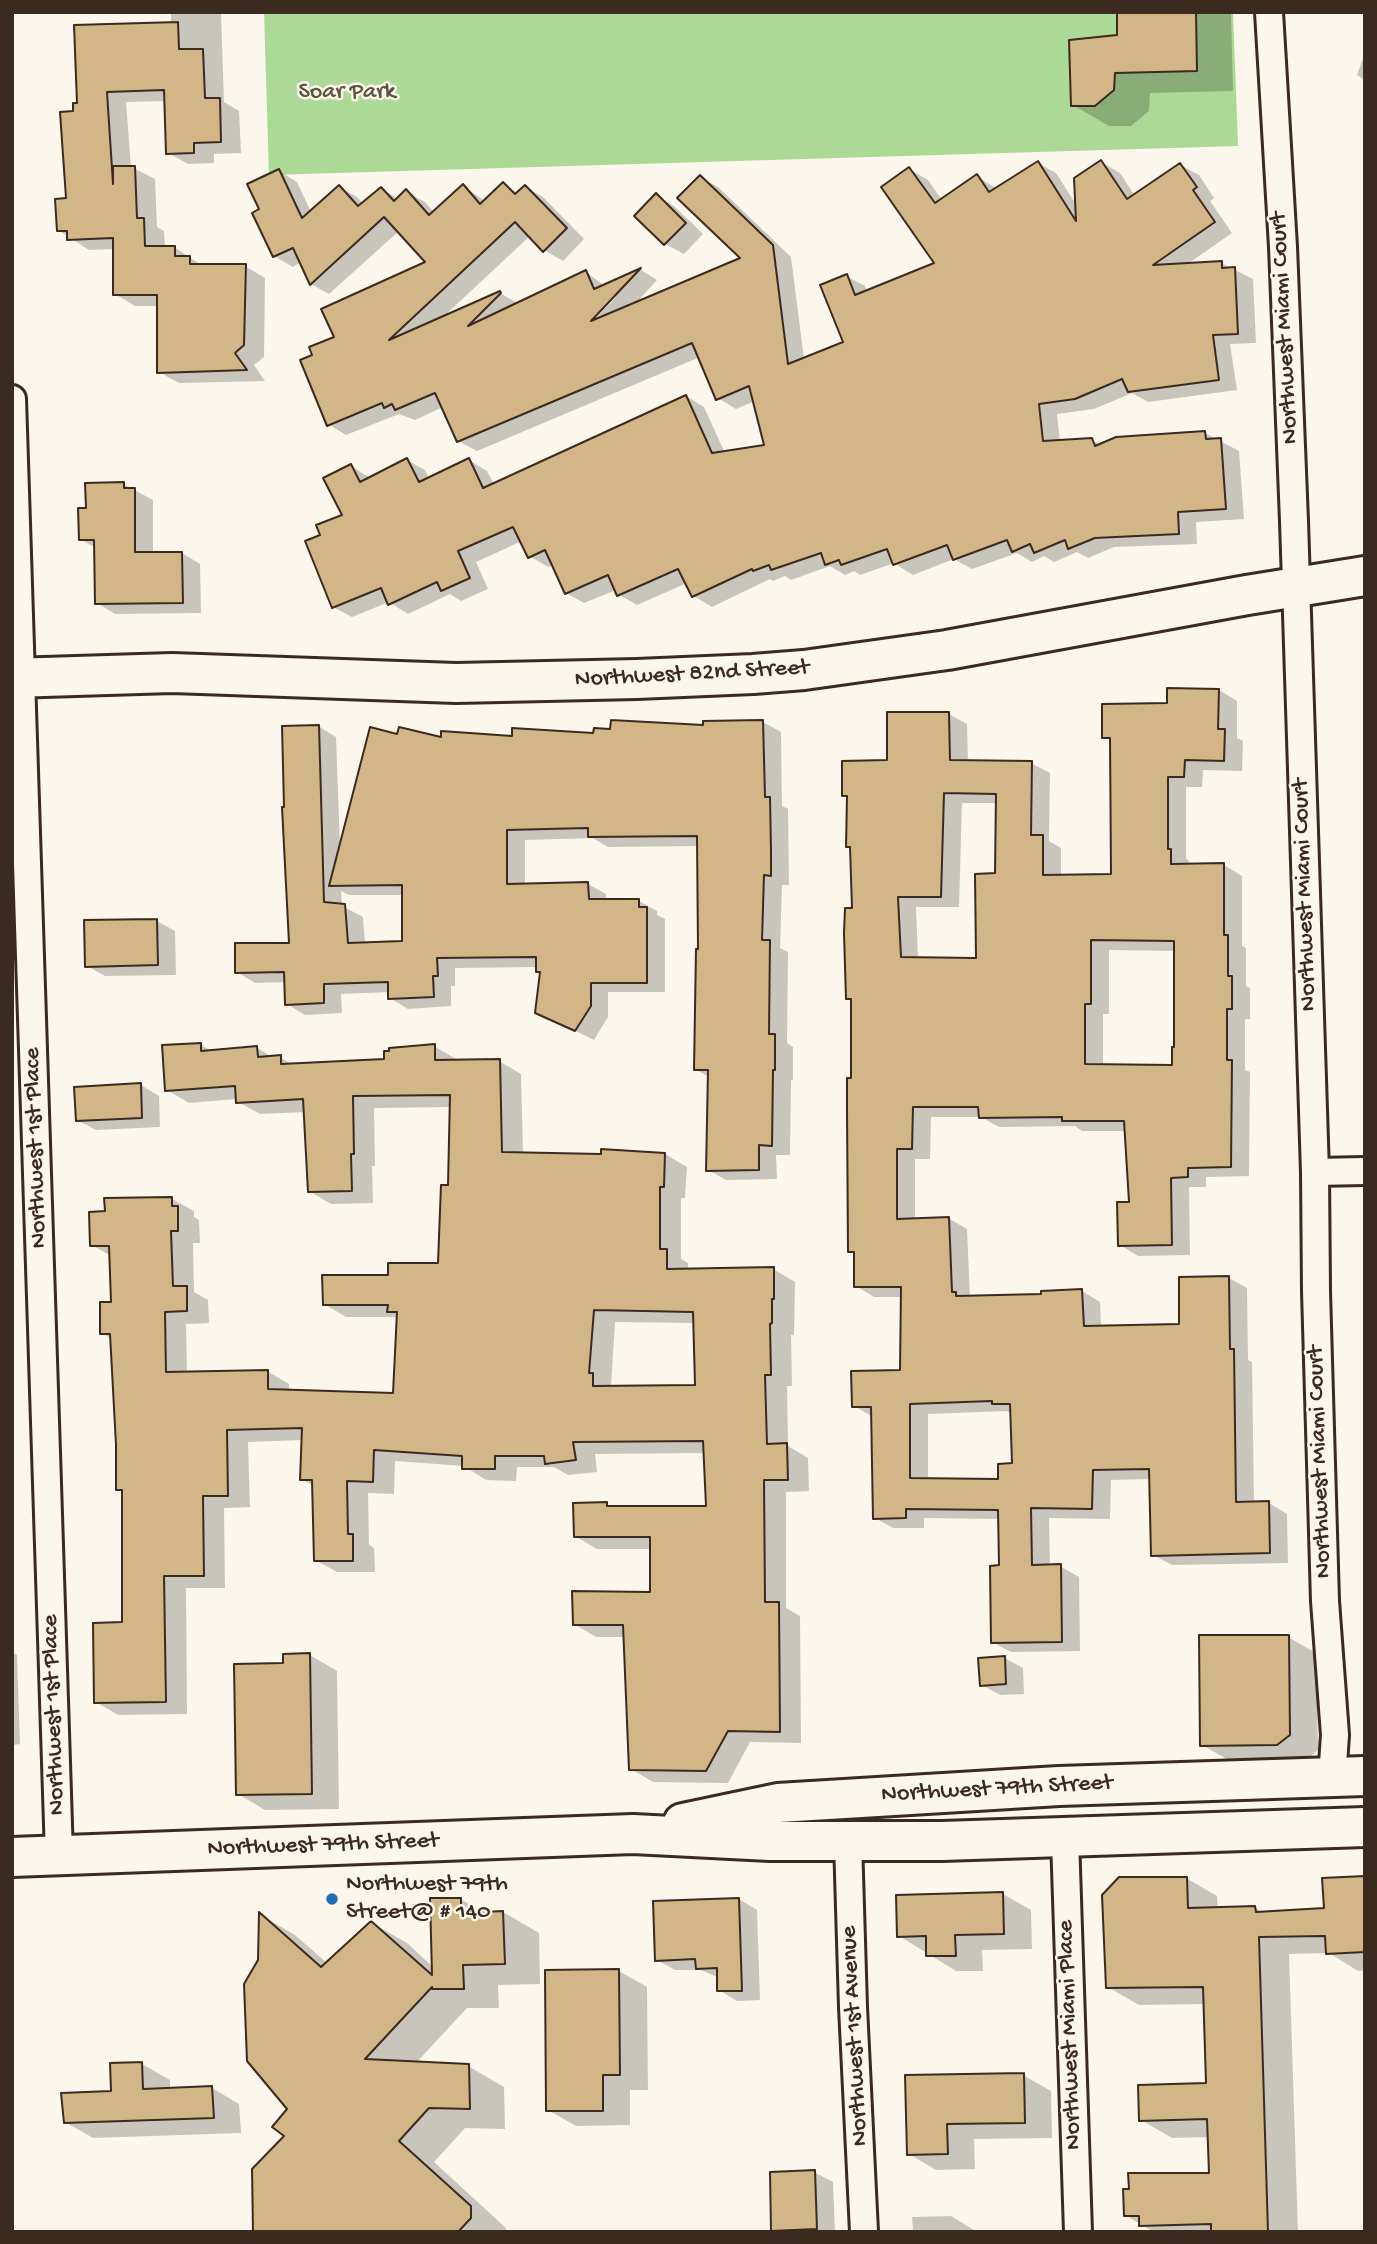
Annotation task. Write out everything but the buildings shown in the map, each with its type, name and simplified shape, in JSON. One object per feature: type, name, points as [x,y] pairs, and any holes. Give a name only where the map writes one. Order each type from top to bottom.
[{"type":"main road","name":"Northwest 82nd Street","points":[[17,678],[183,673],[456,683],[753,674],[804,670],[947,650],[1365,576]]},
{"type":"main road","name":"Northwest 79th Street","points":[[634,1834],[778,1803],[1059,1786],[1347,1776]]},
{"type":"main road","points":[[1065,1838],[1293,1795],[1347,1776]]},
{"type":"main road","name":"Northwest 79th Street","points":[[12,1857],[634,1834],[770,1841],[848,1841],[1065,1838],[1365,1827]]},
{"type":"street","name":"Northwest Miami Court","points":[[1269,12],[1283,247],[1296,587],[1315,1172],[1325,1601],[1335,1735],[1333,1764],[1347,1776]]},
{"type":"street","name":"Northwest 1st Place","points":[[12,399],[17,678],[59,1855]]},
{"type":"street","points":[[1315,1172],[1365,1171]]},
{"type":"street","name":"Northwest Miami Place","points":[[1065,1838],[1078,2232]]},
{"type":"street","name":"Northwest 1st Avenue","points":[[848,1841],[864,2232]]},
{"type":"green space","name":"Soar Park","points":[[264,12],[1233,12],[1238,146],[269,175]]},
{"type":"place","name":"Northwest 79th Street@ # 140","points":[[332,1899]]}]
